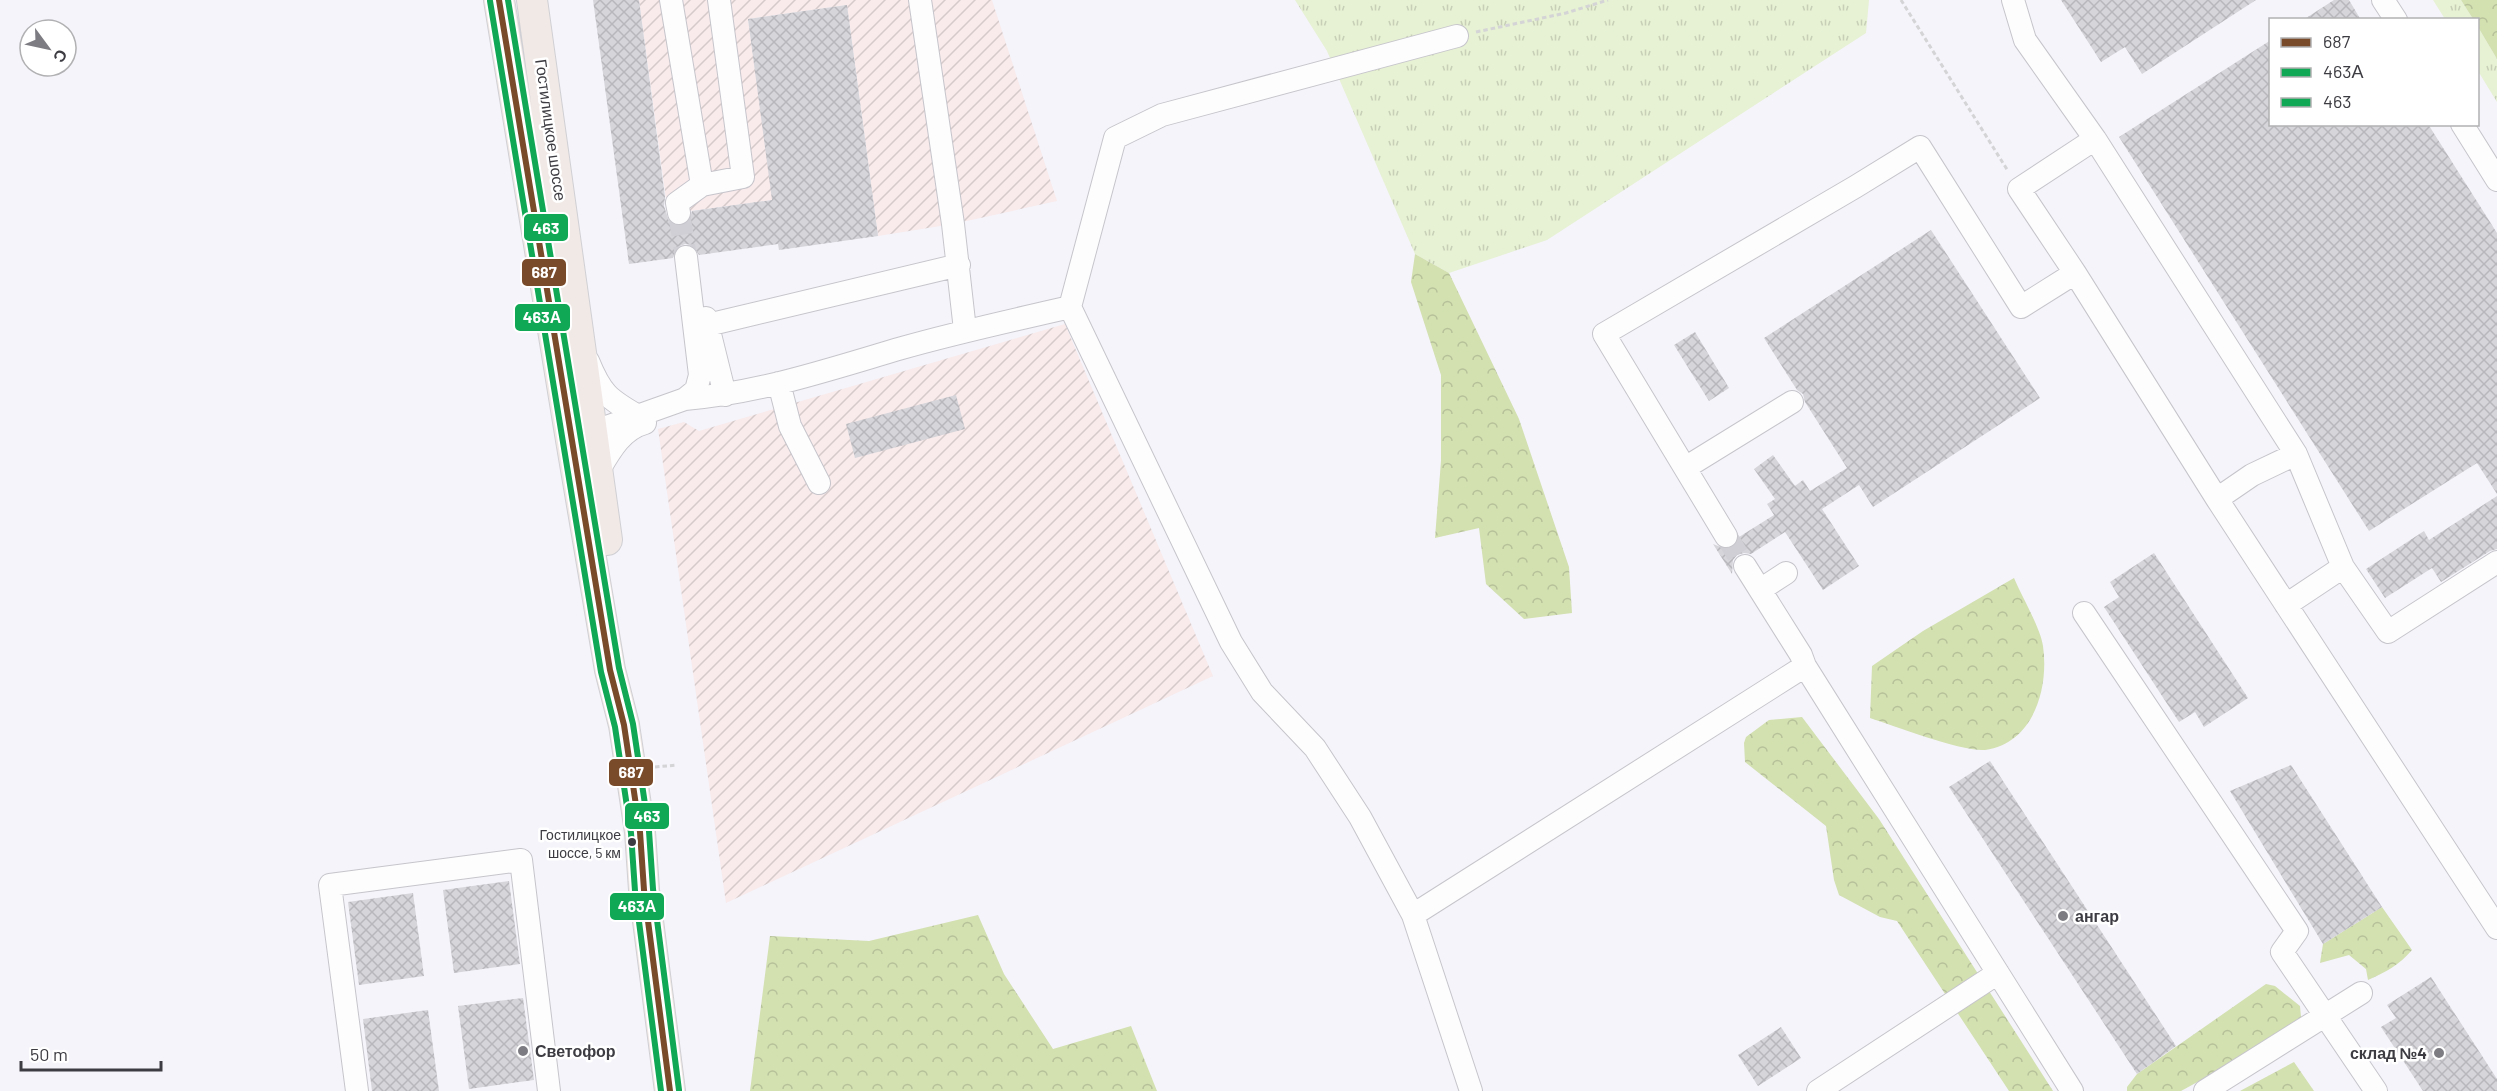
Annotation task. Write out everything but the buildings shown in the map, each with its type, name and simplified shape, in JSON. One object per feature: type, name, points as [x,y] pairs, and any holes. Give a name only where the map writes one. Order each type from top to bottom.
[{"type":"main road","name":"Гостилицкое шоссе","points":[[499,0],[582,436],[610,670],[624,725],[640,832],[644,890],[670,1091]]},
{"type":"main road","name":"Гостилицкое шоссе","points":[[532,0],[581,347],[582,436],[599,470],[623,669],[624,725]]},
{"type":"street","points":[[671,0],[690,201],[743,177],[719,0]]},
{"type":"street","points":[[920,0],[958,265],[965,330]]},
{"type":"street","points":[[2013,0],[2025,40],[2095,139],[2296,454],[2343,567],[2388,632],[2497,562]]},
{"type":"street","points":[[2383,0],[2395,18]]},
{"type":"street","points":[[1457,36],[1162,115],[1115,138],[1070,307],[1230,642],[1262,692],[1315,748],[1360,817],[1413,915],[1471,1091]]},
{"type":"street","points":[[2463,126],[2497,180]]},
{"type":"street","points":[[2095,139],[2019,189],[2075,273],[2217,499],[2497,928]]},
{"type":"street","points":[[1726,536],[1604,334],[1920,147],[2021,307],[2075,273]]},
{"type":"street","points":[[685,399],[696,390],[700,375],[701,327],[692,256]]},
{"type":"street","points":[[701,327],[958,265]]},
{"type":"street","points":[[582,436],[685,399],[725,396],[965,330],[1070,307]]},
{"type":"street","points":[[701,327],[725,396]]},
{"type":"street","points":[[581,347],[597,383],[611,400],[638,416]]},
{"type":"street","points":[[779,383],[790,426],[819,483]]},
{"type":"street","points":[[599,470],[617,440],[638,425],[698,409],[725,396]]},
{"type":"street","points":[[1685,468],[1792,402]]},
{"type":"street","points":[[2217,499],[2252,475],[2296,454]]},
{"type":"street","points":[[1745,566],[1801,655],[1805,666],[2072,1091]]},
{"type":"street","points":[[2286,605],[2343,567]]},
{"type":"street","points":[[1760,590],[1786,573]]},
{"type":"street","points":[[2084,613],[2297,931],[2282,952],[2376,1091]]},
{"type":"street","points":[[1413,915],[1805,666]]},
{"type":"street","points":[[357,1091],[330,885],[521,860],[549,1091]]},
{"type":"street","points":[[1818,1091],[1998,973]]},
{"type":"street","points":[[2205,1091],[2361,993]]},
{"type":"path","points":[[1457,36],[1566,13],[1608,0]]},
{"type":"path","points":[[1901,0],[2019,189]]},
{"type":"shaded area","points":[[639,0],[992,0],[1057,201],[953,224],[878,236],[847,5],[748,19],[773,200],[668,214]]},
{"type":"shaded area","points":[[1065,324],[1213,676],[726,903],[658,429],[684,422],[699,431]]},
{"type":"green space","points":[[1295,0],[1869,0],[1866,33],[1547,240],[1449,273],[1415,254],[1327,51]]},
{"type":"green space","points":[[2433,0],[2461,0],[2472,18],[2444,18]]},
{"type":"green space","points":[[2461,0],[2497,0],[2497,59],[2479,29],[2479,18],[2472,18]]},
{"type":"green space","points":[[2479,29],[2497,59],[2497,102],[2479,73]]},
{"type":"green space","points":[[1415,254],[1449,273],[1519,419],[1569,567],[1572,613],[1524,619],[1486,584],[1479,528],[1435,538],[1441,461],[1441,375],[1411,282]]},
{"type":"green space","points":[[2014,578],[2039,631],[2044,662],[2040,696],[2035,711],[2016,737],[2002,745],[1985,750],[1975,750],[1928,738],[1870,718],[1872,666],[1923,631]]},
{"type":"green space","points":[[1802,717],[1879,819],[2053,1091],[2009,1091],[1897,921],[1880,917],[1839,895],[1834,880],[1826,826],[1745,762],[1746,737],[1769,720]]},
{"type":"green space","points":[[2382,907],[2412,950],[2402,960],[2368,980],[2366,969],[2349,955],[2320,963],[2323,944]]},
{"type":"green space","points":[[978,915],[1004,974],[1053,1049],[1131,1026],[1157,1091],[750,1091],[770,936],[869,941]]},
{"type":"green space","points":[[2266,984],[2275,986],[2300,1006],[2301,1017],[2278,1038],[2181,1091],[2127,1091],[2127,1087],[2137,1074]]},
{"type":"green space","points":[[2294,1062],[2314,1091],[2240,1091]]},
{"type":"tunnel","points":[[679,213],[686,257]]},
{"type":"tunnel","points":[[1726,536],[1745,566]]},
{"type":"transit line","name":"687","points":[[499,0],[610,670],[624,725],[640,832],[644,890],[670,1091]]},
{"type":"transit line","name":"463","points":[[508,0],[619,668],[633,724],[649,831],[653,889],[679,1090]]},
{"type":"transit line","name":"463А","points":[[490,1],[601,672],[615,727],[631,833],[635,891],[661,1091]]},
{"type":"place","name":"Гостилицкое шоссе, 5 км","points":[[632,842]]},
{"type":"place","name":"ангар","points":[[2063,916]]},
{"type":"place","name":"Светофор","points":[[523,1051]]},
{"type":"place","name":"склад №4","points":[[2439,1053]]}]
